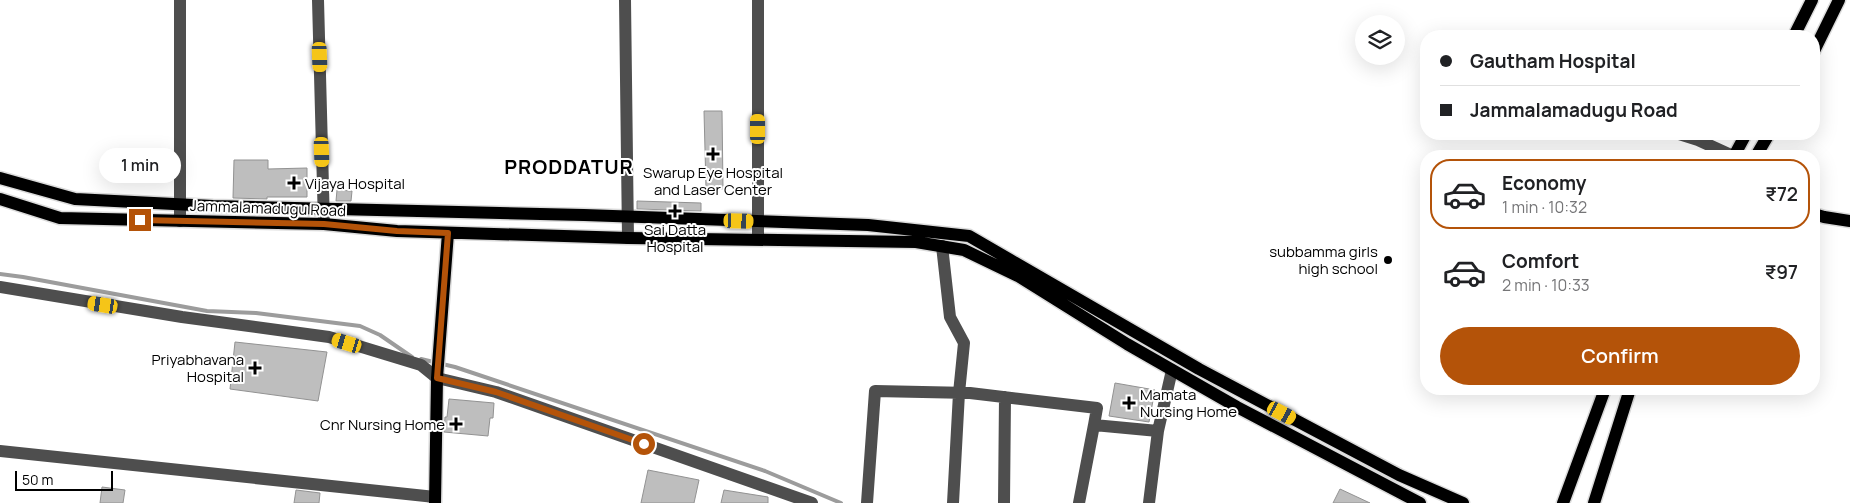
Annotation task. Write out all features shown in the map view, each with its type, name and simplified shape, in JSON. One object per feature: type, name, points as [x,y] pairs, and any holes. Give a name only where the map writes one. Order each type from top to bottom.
[{"type":"main road","points":[[1797,30],[1812,0]]},
{"type":"main road","points":[[1820,39],[1839,0]]},
{"type":"main road","points":[[0,178],[75,199],[180,204],[868,225],[969,236],[1199,369],[1399,475],[1463,503]]},
{"type":"main road","name":"Jammalamadugu Road","points":[[0,198],[60,218],[324,224],[397,231],[448,233],[628,238],[916,242],[964,250],[1018,276],[1127,344],[1236,407],[1420,503]]},
{"type":"main road","points":[[1820,216],[1850,221]]},
{"type":"main road","points":[[435,500],[437,378],[448,233]]},
{"type":"main road","points":[[1563,503],[1602,395]]},
{"type":"main road","points":[[1594,503],[1628,395]]},
{"type":"street","points":[[180,0],[180,221]]},
{"type":"street","points":[[318,0],[324,224]]},
{"type":"street","points":[[625,0],[628,238]]},
{"type":"street","points":[[758,0],[758,239]]},
{"type":"street","points":[[1698,140],[1720,150]]},
{"type":"street","points":[[942,246],[950,317],[964,343],[959,393],[953,503]]},
{"type":"street","points":[[0,286],[172,316],[329,337],[421,365],[437,378],[496,392],[812,503]]},
{"type":"street","points":[[1149,503],[1158,431],[1172,370]]},
{"type":"street","points":[[867,503],[874,391],[959,393],[1097,408],[1079,503]]},
{"type":"street","points":[[1004,503],[1005,397]]},
{"type":"street","points":[[1094,425],[1158,431]]},
{"type":"street","points":[[0,451],[435,500]]},
{"type":"building","points":[[704,111],[722,111],[723,189],[706,189]]},
{"type":"building","points":[[234,160],[268,160],[268,169],[307,168],[307,197],[233,198]]},
{"type":"building","points":[[337,190],[352,191],[351,201],[336,201]]},
{"type":"building","points":[[637,201],[701,203],[701,211],[637,209]]},
{"type":"building","points":[[235,342],[327,352],[318,401],[230,389]]},
{"type":"building","points":[[1115,383],[1155,390],[1149,422],[1109,416]]},
{"type":"building","points":[[449,399],[494,403],[493,418],[490,418],[488,436],[444,432]]},
{"type":"building","points":[[648,470],[699,480],[694,503],[641,503]]},
{"type":"building","points":[[102,487],[125,490],[123,503],[100,503]]},
{"type":"building","points":[[1340,489],[1370,503],[1333,503]]},
{"type":"building","points":[[296,490],[320,493],[319,503],[294,503]]},
{"type":"building","points":[[724,490],[768,497],[768,503],[721,503]]},
{"type":"waterway","points":[[0,274],[207,311],[256,313],[360,326],[380,335],[412,357]]},
{"type":"waterway","points":[[421,359],[455,367],[765,471],[841,503]]},
{"type":"place","name":"Swarup Eye Hospital and Laser Center","points":[[713,154]]},
{"type":"place","name":"Vijaya Hospital","points":[[294,183]]},
{"type":"place","name":"Sai Datta Hospital","points":[[675,211]]},
{"type":"place","name":"subbamma girls high school","points":[[1388,260]]},
{"type":"place","name":"Priyabhavana Hospital","points":[[255,368]]},
{"type":"place","name":"Mamata Nursing Home","points":[[1129,403]]},
{"type":"place","name":"Cnr Nursing Home","points":[[456,424]]},
{"type":"district","name":"PRODDATUR","points":[[569,166]]},
{"type":"route","points":[[140,220],[324,224],[397,231],[448,233],[437,378],[496,392],[644,444]]}]
